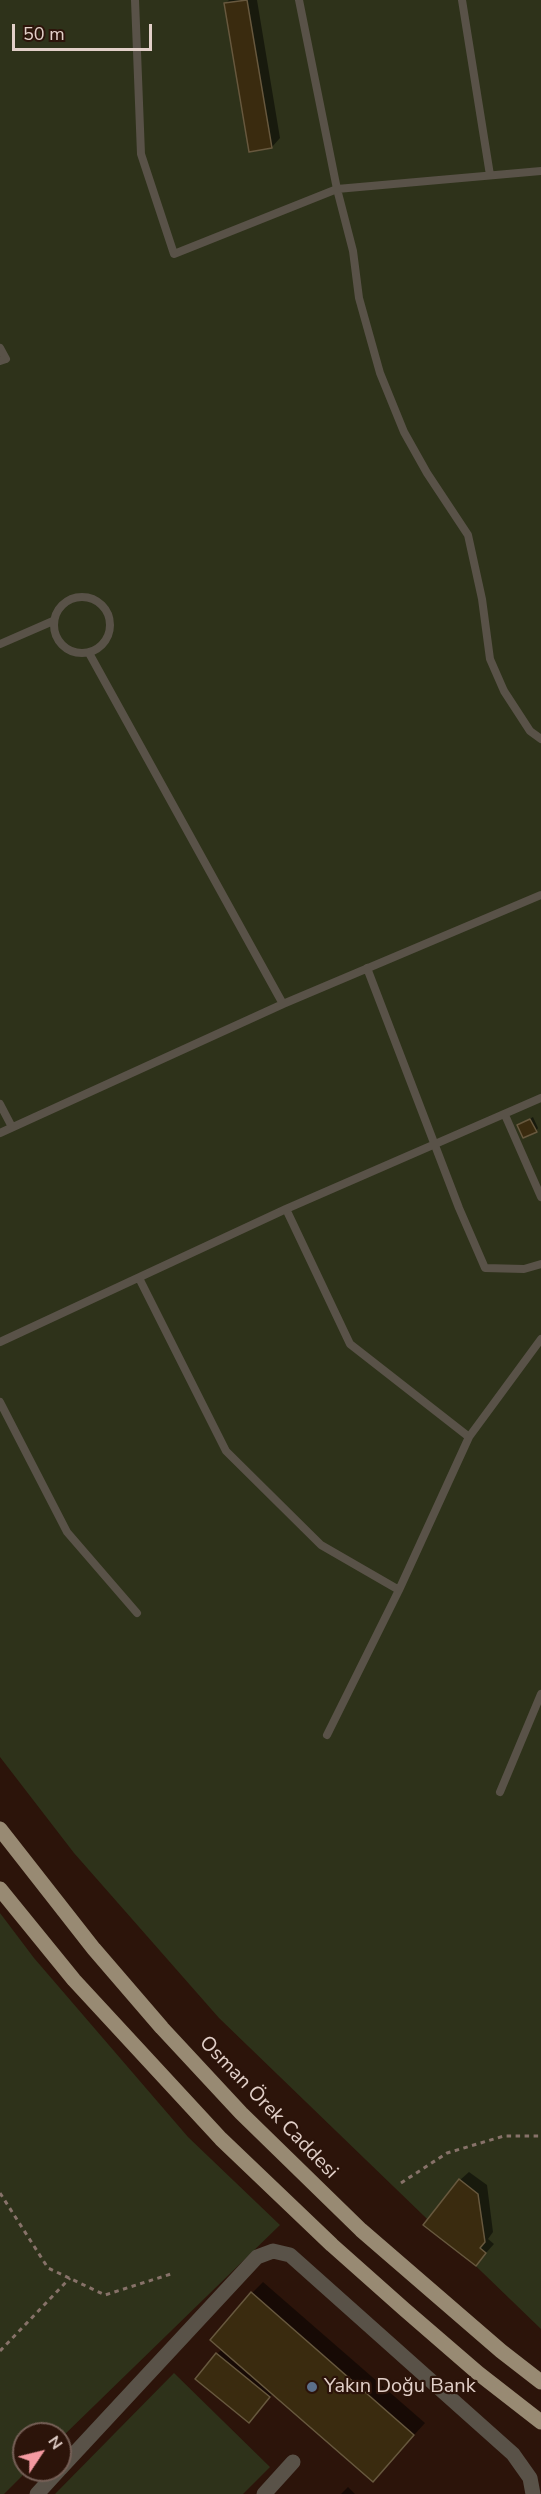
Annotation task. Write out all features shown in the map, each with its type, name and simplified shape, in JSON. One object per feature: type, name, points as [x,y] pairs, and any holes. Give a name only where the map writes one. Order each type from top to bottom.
[{"type":"main road","name":"Osman Örek Caddesi","points":[[0,1829],[94,1949],[162,2028],[241,2113],[361,2230],[484,2337],[541,2382]]},
{"type":"main road","points":[[0,1889],[74,1980],[221,2139],[332,2245],[404,2309],[478,2373],[541,2422]]},
{"type":"street","points":[[72,2455],[257,2257],[273,2251],[290,2255],[513,2454],[530,2478],[533,2494]]},
{"type":"street","points":[[264,2494],[293,2462]]},
{"type":"street","points":[[525,2469],[541,2480]]},
{"type":"street","points":[[37,2494],[48,2482]]},
{"type":"lane","points":[[135,0],[141,154],[174,254],[337,189],[541,171]]},
{"type":"lane","points":[[299,0],[337,189],[353,251],[359,298],[381,373],[404,432],[427,473],[468,535],[482,599],[490,659],[504,691],[530,731],[541,740]]},
{"type":"lane","points":[[462,0],[490,175]]},
{"type":"lane","points":[[0,348],[6,359],[0,362]]},
{"type":"lane","points":[[79,596],[97,601],[109,616],[109,634],[105,643],[89,653],[80,654],[63,646],[54,630],[53,621],[56,612],[70,599],[79,596]]},
{"type":"lane","points":[[0,644],[53,621]]},
{"type":"lane","points":[[89,653],[283,1004]]},
{"type":"lane","points":[[0,1133],[283,1004],[541,895]]},
{"type":"lane","points":[[367,968],[459,1208],[485,1268],[524,1269],[541,1264]]},
{"type":"lane","points":[[0,1342],[286,1209],[541,1098]]},
{"type":"lane","points":[[0,1104],[12,1127]]},
{"type":"lane","points":[[504,1114],[541,1197]]},
{"type":"lane","points":[[286,1209],[350,1344],[469,1437]]},
{"type":"lane","points":[[139,1278],[226,1451],[321,1545],[399,1590]]},
{"type":"lane","points":[[327,1734],[399,1590],[469,1437],[541,1339]]},
{"type":"lane","points":[[0,1402],[67,1532],[137,1613]]},
{"type":"lane","points":[[500,1792],[541,1694]]},
{"type":"path","points":[[401,2183],[447,2153],[504,2136],[541,2136]]},
{"type":"path","points":[[0,2193],[48,2268],[105,2295],[174,2273]]},
{"type":"path","points":[[0,2344],[2,2349],[70,2278]]},
{"type":"green space","points":[[0,0],[541,0],[541,2329],[219,2018],[74,1853],[0,1757]]},
{"type":"green space","points":[[0,1913],[34,1958],[188,2137],[280,2225],[72,2427],[72,2422],[12,2422],[12,2482],[16,2482],[4,2494],[0,2494]]},
{"type":"green space","points":[[174,2373],[270,2467],[243,2494],[55,2494],[67,2482],[72,2482],[72,2477]]},
{"type":"building","points":[[247,0],[272,148],[249,152],[224,3]]},
{"type":"building","points":[[530,1119],[537,1132],[523,1138],[517,1125]]},
{"type":"building","points":[[459,2179],[478,2194],[485,2242],[480,2248],[486,2253],[476,2266],[423,2225]]},
{"type":"building","name":"Yakın Doğu Bank","points":[[251,2292],[414,2435],[373,2482],[210,2340]]},
{"type":"building","points":[[216,2353],[270,2397],[249,2423],[195,2379]]},
{"type":"place","name":"Yakın Doğu Bank","points":[[312,2387]]}]
